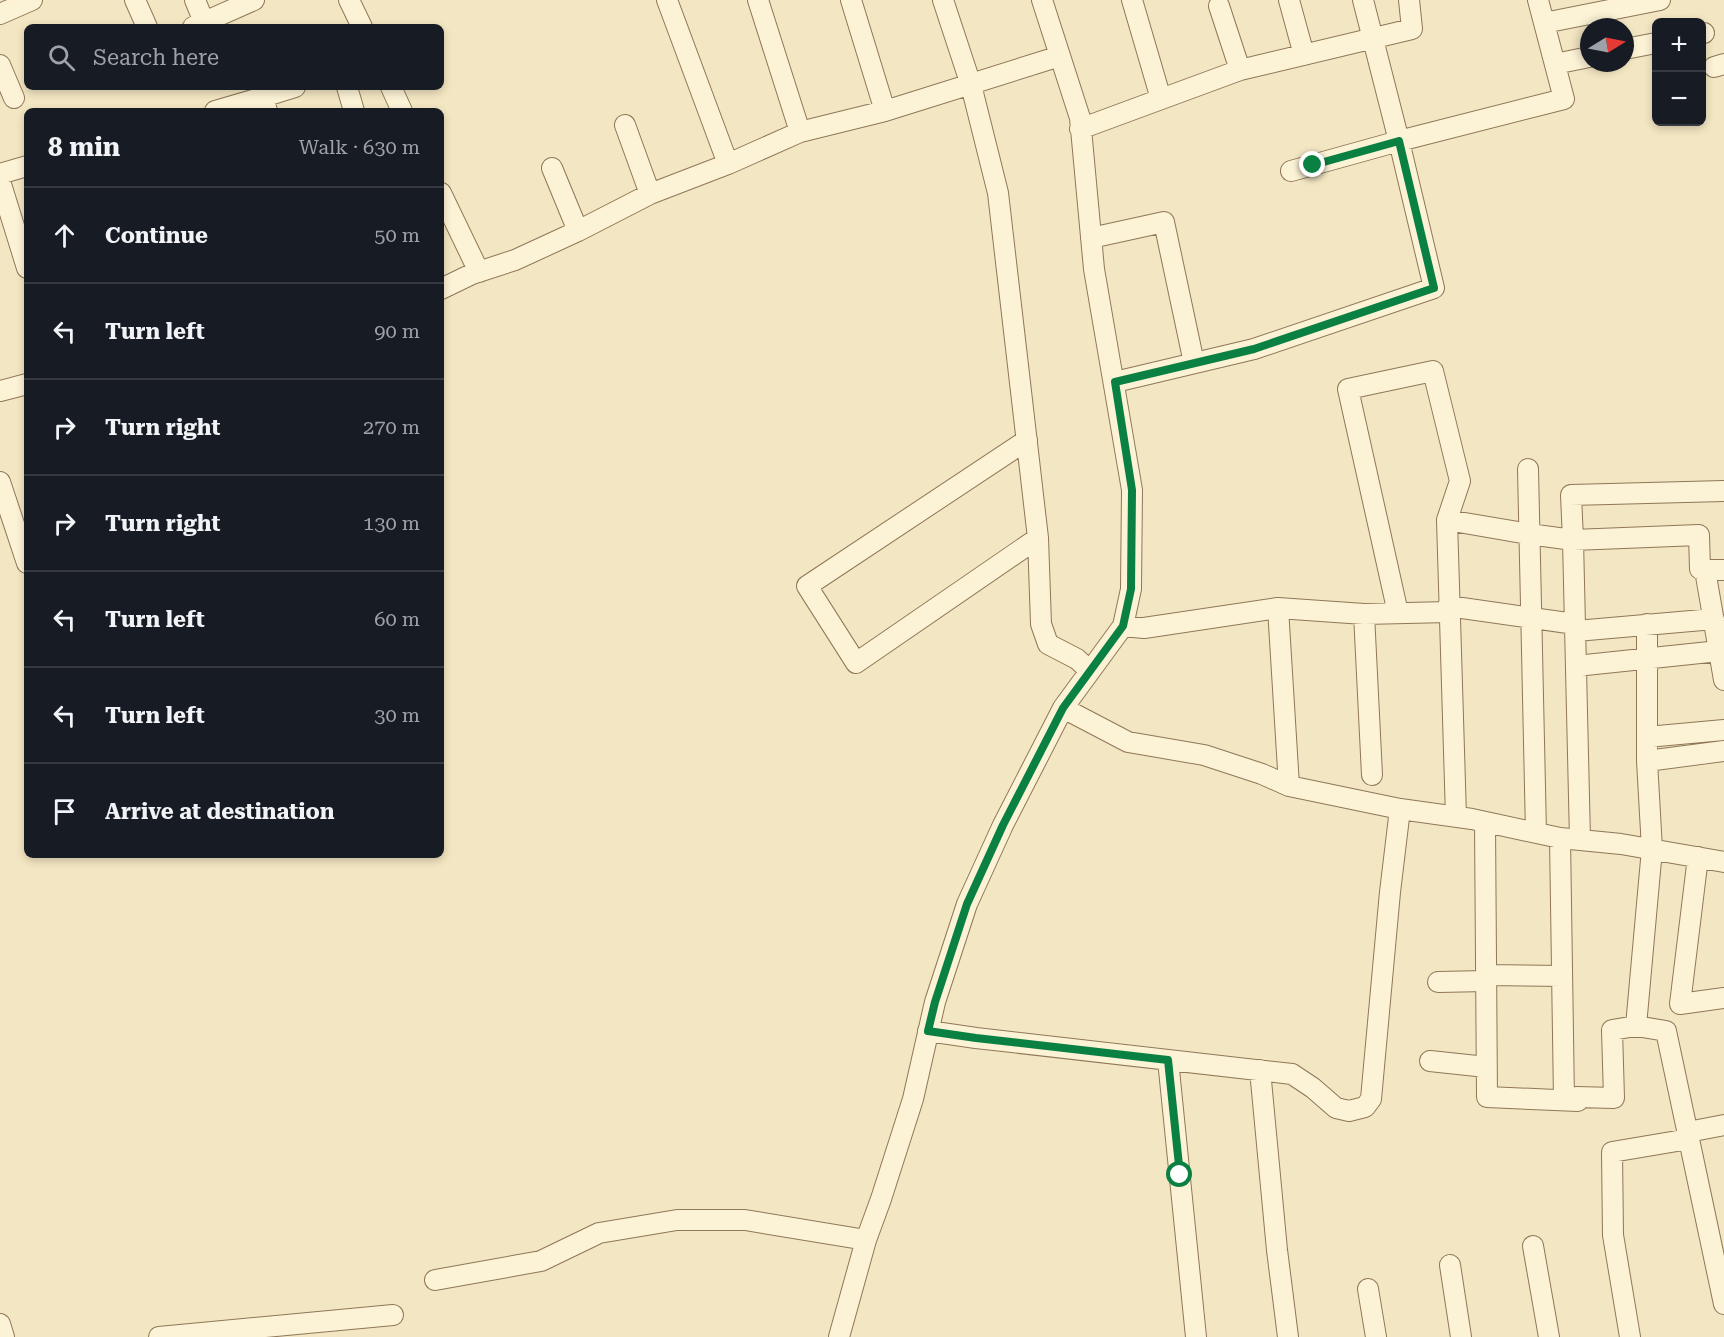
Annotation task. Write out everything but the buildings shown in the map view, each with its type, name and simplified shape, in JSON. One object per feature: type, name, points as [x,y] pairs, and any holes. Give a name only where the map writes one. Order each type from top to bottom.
[{"type":"street","points":[[0,14],[32,0]]},
{"type":"street","points":[[135,0],[146,24]]},
{"type":"street","points":[[195,0],[201,24]]},
{"type":"street","points":[[205,24],[254,0]]},
{"type":"street","points":[[350,0],[361,24]]},
{"type":"street","points":[[668,0],[728,164]]},
{"type":"street","points":[[758,0],[800,132]]},
{"type":"street","points":[[850,0],[885,111]]},
{"type":"street","points":[[943,0],[970,85],[998,193],[1038,538],[1041,624],[1048,644],[1077,660],[1090,671]]},
{"type":"street","points":[[838,1337],[866,1240],[913,1099],[935,1002],[967,904],[1003,825],[1063,708],[1123,626],[1131,589],[1132,490],[1094,269],[1080,118],[1042,0]]},
{"type":"street","points":[[1132,0],[1161,99]]},
{"type":"street","points":[[1289,0],[1304,55]]},
{"type":"street","points":[[1115,382],[1254,349],[1434,288],[1363,0]]},
{"type":"street","points":[[1080,129],[1240,70],[1412,29],[1409,0]]},
{"type":"street","points":[[1292,171],[1564,99],[1538,0]]},
{"type":"street","points":[[1544,23],[1660,0]]},
{"type":"street","points":[[1219,6],[1240,70]]},
{"type":"street","points":[[1634,47],[1652,44]]},
{"type":"street","points":[[444,288],[479,272],[515,260],[650,194],[728,164],[800,132],[885,111],[1060,56]]},
{"type":"street","points":[[1555,64],[1580,59]]},
{"type":"street","points":[[0,64],[14,98]]},
{"type":"street","points":[[236,108],[265,104],[291,90]]},
{"type":"street","points":[[348,90],[353,108]]},
{"type":"street","points":[[392,90],[401,108]]},
{"type":"street","points":[[625,125],[650,194]]},
{"type":"street","points":[[0,174],[24,167]]},
{"type":"street","points":[[552,168],[578,231]]},
{"type":"street","points":[[0,181],[24,258]]},
{"type":"street","points":[[444,199],[479,272]]},
{"type":"street","points":[[1091,238],[1164,222],[1194,363]]},
{"type":"street","points":[[1398,613],[1348,389],[1433,370],[1460,482],[1447,520],[1456,817]]},
{"type":"street","points":[[0,391],[24,385]]},
{"type":"street","points":[[1027,440],[807,586],[856,663],[1038,538]]},
{"type":"street","points":[[1528,470],[1536,833]]},
{"type":"street","points":[[0,482],[24,554]]},
{"type":"street","points":[[1580,840],[1574,540],[1571,495],[1724,491]]},
{"type":"street","points":[[1447,520],[1574,540],[1699,534],[1700,569],[1715,570],[1714,619],[1724,680]]},
{"type":"street","points":[[1123,626],[1144,628],[1278,608],[1364,614],[1448,609],[1532,618],[1575,628],[1714,619]]},
{"type":"street","points":[[1278,608],[1289,786]]},
{"type":"street","points":[[1364,614],[1372,775]]},
{"type":"street","points":[[1636,1026],[1652,849],[1647,760],[1647,624]]},
{"type":"street","points":[[1576,666],[1719,651]]},
{"type":"street","points":[[1063,708],[1128,742],[1204,755],[1262,774],[1289,786],[1560,838],[1652,849],[1724,862]]},
{"type":"street","points":[[1647,737],[1724,730]]},
{"type":"street","points":[[1647,760],[1724,751]]},
{"type":"street","points":[[928,1031],[1293,1074],[1336,1108],[1349,1111],[1365,1107],[1370,1102],[1400,809]]},
{"type":"street","points":[[1485,823],[1487,1097],[1578,1101],[1577,1097],[1614,1098],[1612,1030],[1636,1026],[1666,1031],[1688,1135],[1715,1214],[1724,1304]]},
{"type":"street","points":[[1560,838],[1564,1100]]},
{"type":"street","points":[[1698,857],[1680,1004],[1724,998]]},
{"type":"street","points":[[1438,982],[1562,976]]},
{"type":"street","points":[[1168,1060],[1196,1337]]},
{"type":"street","points":[[1430,1061],[1486,1067]]},
{"type":"street","points":[[1260,1070],[1276,1250],[1288,1337]]},
{"type":"street","points":[[1630,1337],[1613,1235],[1612,1152],[1724,1125]]},
{"type":"street","points":[[435,1280],[541,1261],[599,1233],[677,1220],[745,1220],[866,1240]]},
{"type":"street","points":[[1533,1246],[1549,1337]]},
{"type":"street","points":[[1450,1265],[1461,1337]]},
{"type":"street","points":[[1368,1289],[1376,1337]]},
{"type":"street","points":[[159,1337],[393,1315]]},
{"type":"street","points":[[0,1324],[4,1337]]},
{"type":"route","points":[[1180,1175],[1168,1060],[928,1031],[935,1002],[967,904],[1003,825],[1063,708],[1123,626],[1131,589],[1132,490],[1115,382],[1254,349],[1434,288],[1399,141],[1313,165]]}]
